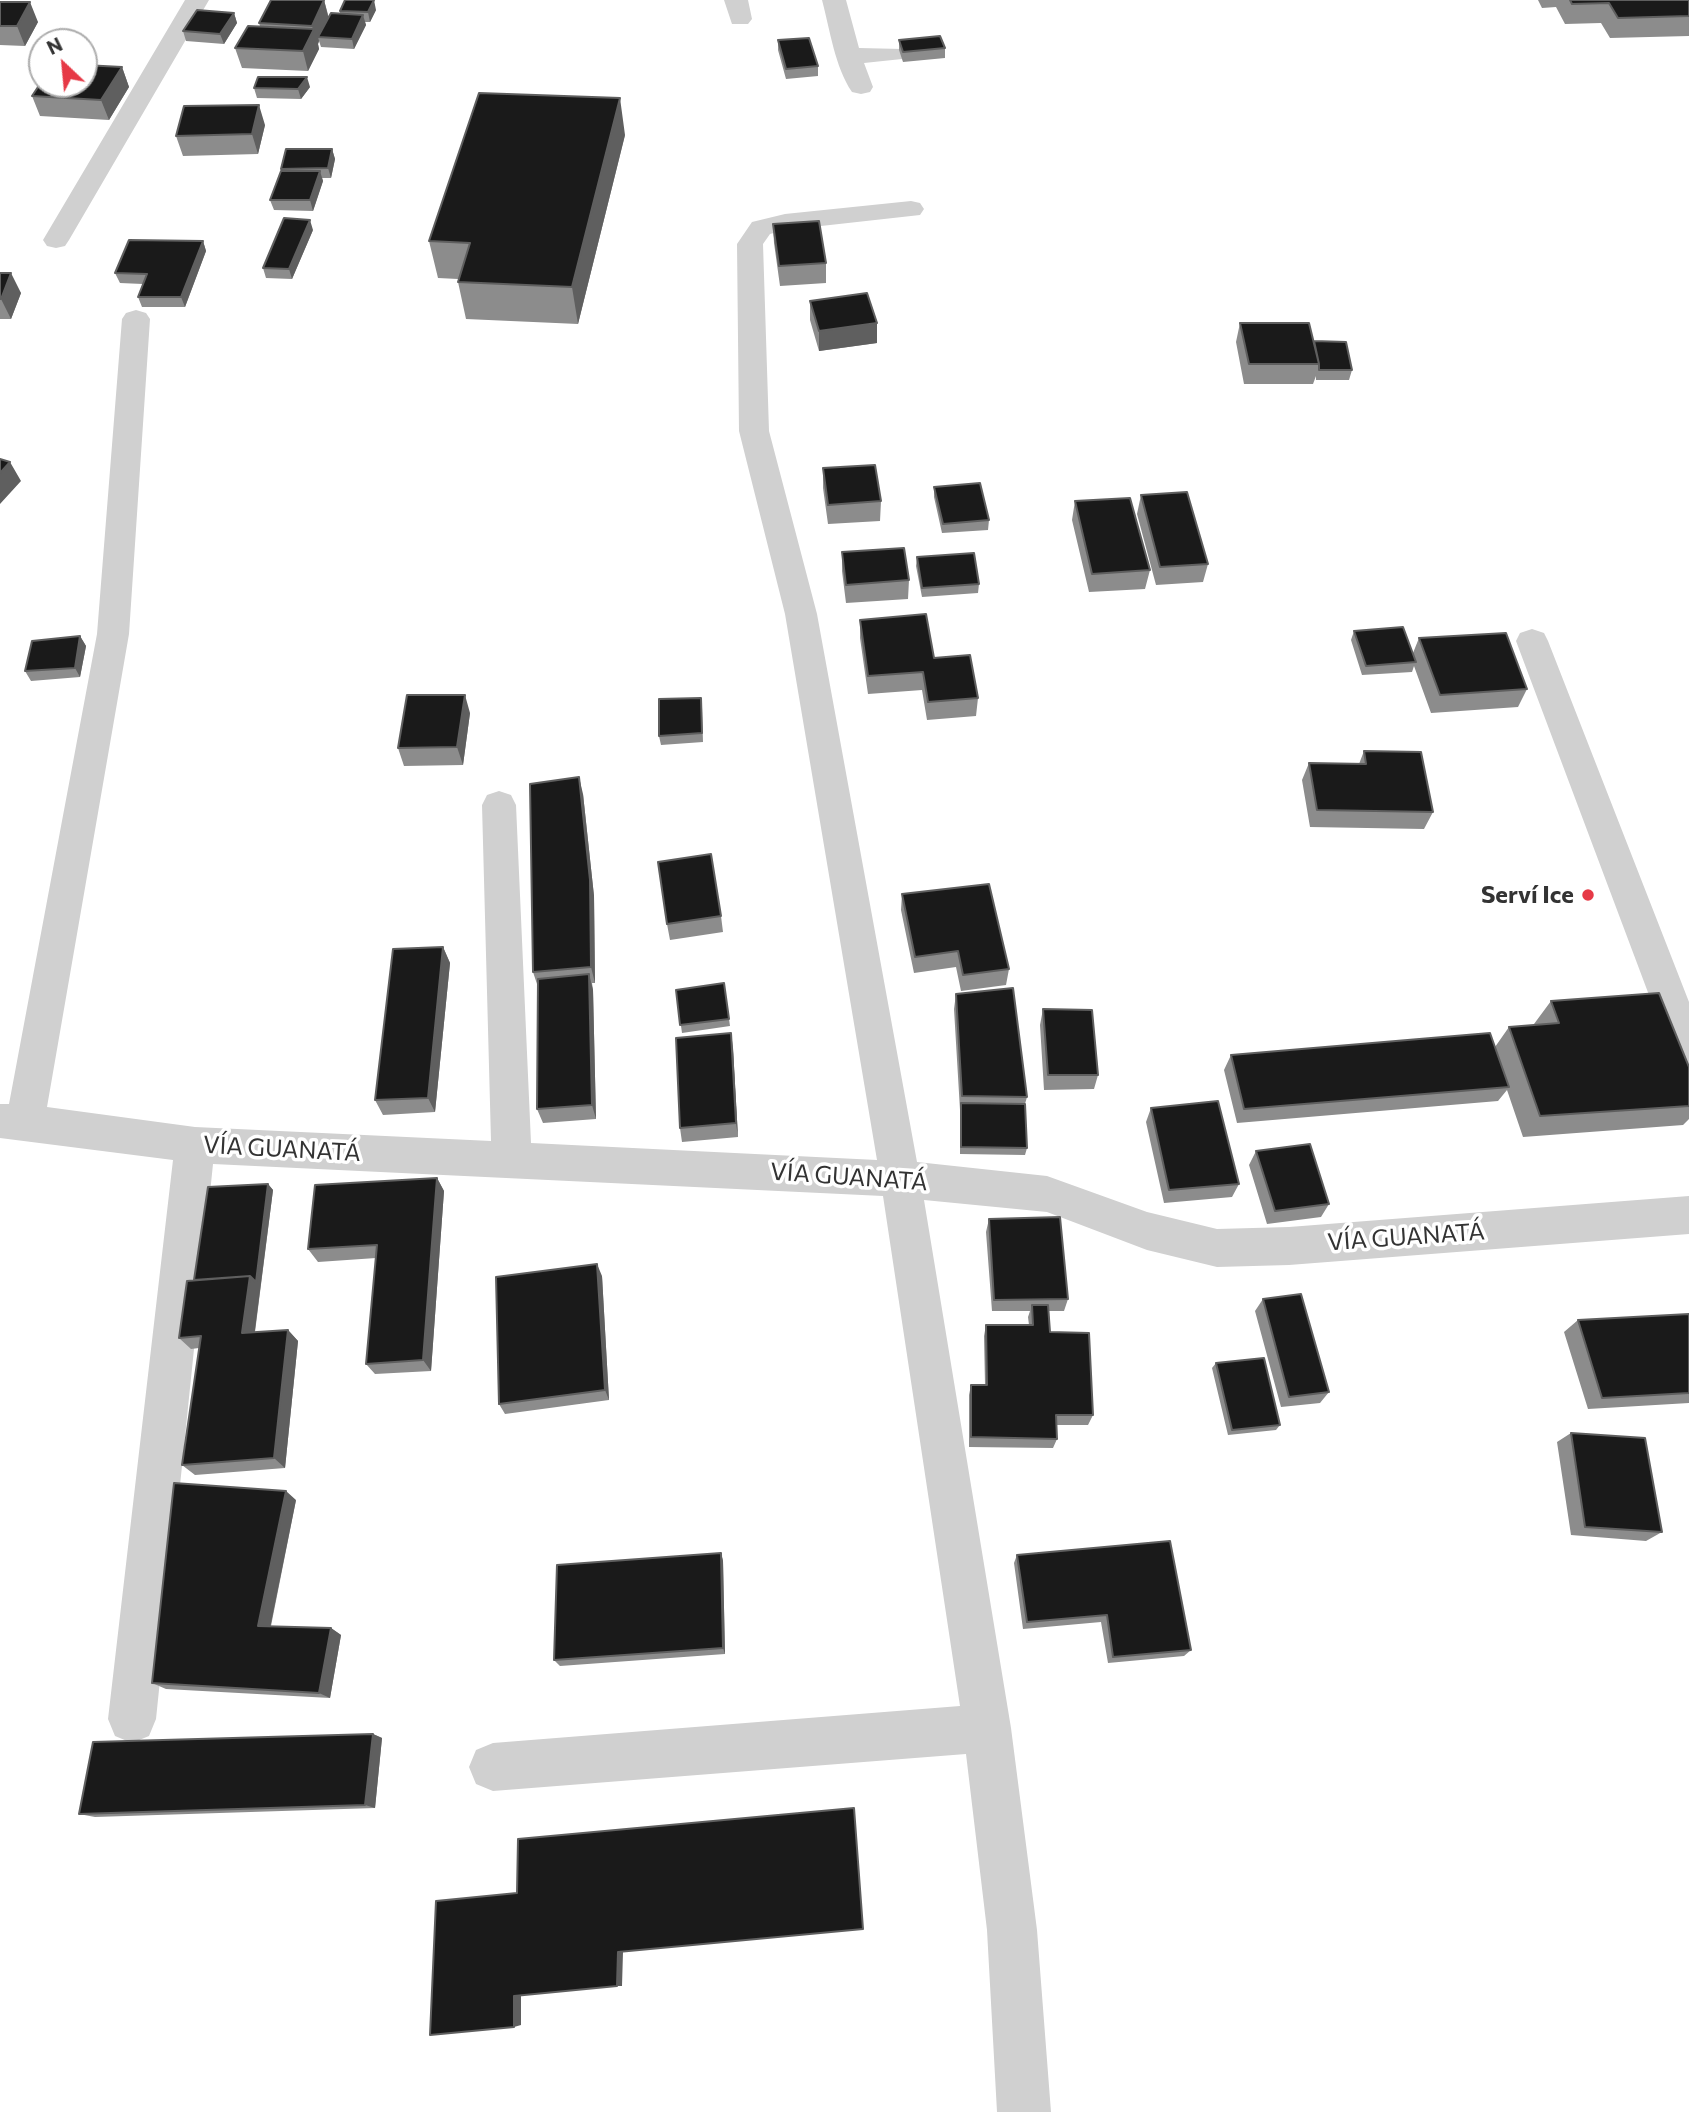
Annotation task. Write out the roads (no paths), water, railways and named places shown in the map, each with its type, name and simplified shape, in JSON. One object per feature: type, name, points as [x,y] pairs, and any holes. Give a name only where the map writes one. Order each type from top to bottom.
[{"type":"street","points":[[56,240],[197,0]]},
{"type":"street","points":[[834,0],[849,56],[861,87]]},
{"type":"street","points":[[849,56],[893,54]]},
{"type":"street","points":[[911,209],[785,222],[761,228],[750,244],[754,431],[801,614],[900,1179],[986,1728],[1012,1930],[1024,2112]]},
{"type":"street","points":[[13,1121],[113,634],[136,318]]},
{"type":"street","points":[[1532,640],[1689,1051]]},
{"type":"street","points":[[499,805],[512,1159]]},
{"type":"street","name":"VÍA GUANATÁ","points":[[13,1121],[195,1145],[900,1179],[1047,1194],[1147,1231],[1217,1248],[1289,1246],[1689,1215]]},
{"type":"street","points":[[132,1719],[195,1145]]},
{"type":"street","points":[[494,1767],[986,1728]]},
{"type":"place","name":"Serví Ice","points":[[1588,895]]}]
